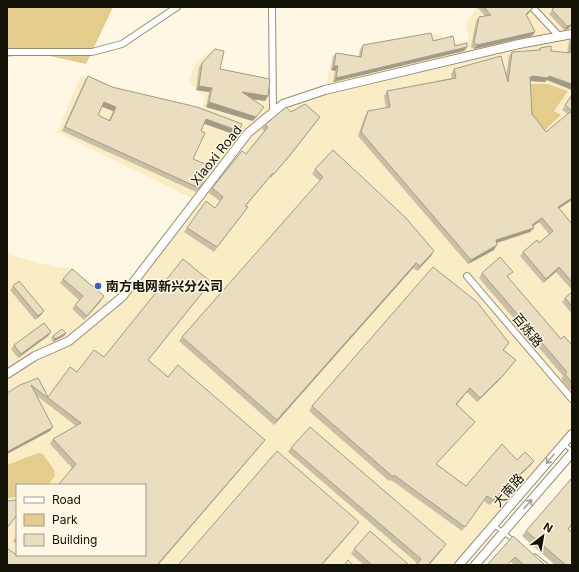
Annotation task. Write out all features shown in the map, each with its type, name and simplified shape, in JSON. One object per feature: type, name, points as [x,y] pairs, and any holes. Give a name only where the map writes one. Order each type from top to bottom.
[{"type":"street","points":[[7,52],[92,52],[122,44],[177,7]]},
{"type":"street","points":[[272,7],[273,112]]},
{"type":"street","points":[[532,7],[559,36]]},
{"type":"street","name":"Xiaoxi Road","points":[[7,374],[35,356],[69,342],[122,296],[248,133],[283,104],[325,90],[519,44],[572,34]]},
{"type":"street","name":"百炼路","points":[[467,276],[572,399]]},
{"type":"street","name":"大南路","points":[[564,444],[572,434]]},
{"type":"street","name":"大南路","points":[[458,565],[566,441],[564,444]]},
{"type":"street","name":"大南路","points":[[476,565],[572,452]]},
{"type":"lane","points":[[564,444],[572,452]]},
{"type":"lane","points":[[493,525],[516,542]]},
{"type":"lane","points":[[534,556],[546,565]]},
{"type":"shaded area","points":[[477,7],[572,7],[572,434],[459,565],[7,565],[7,254],[55,267],[73,268],[113,303],[195,200],[57,132],[81,75],[108,86],[202,110],[205,98],[188,81],[195,65],[211,50],[223,53],[220,71],[270,82],[269,99],[271,108],[325,90],[332,55],[357,60],[359,48],[441,33],[444,45],[469,40],[466,24]]},
{"type":"green space","points":[[7,7],[113,7],[86,64],[36,53],[7,57]]},
{"type":"green space","points":[[530,84],[548,84],[568,91],[554,111],[561,115],[543,132],[531,117]]},
{"type":"green space","points":[[38,453],[43,454],[54,470],[55,476],[49,484],[16,484],[16,497],[7,498],[7,465]]},
{"type":"building","points":[[484,7],[533,7],[526,14],[535,32],[477,45],[474,42],[479,17],[491,15]]},
{"type":"building","points":[[554,7],[572,7],[571,25],[567,26],[552,10]]},
{"type":"building","points":[[431,33],[433,41],[453,36],[455,46],[467,43],[467,47],[336,78],[338,66],[334,66],[336,53],[361,57],[363,45]]},
{"type":"building","points":[[572,36],[572,84],[549,76],[548,78],[530,77],[532,114],[546,132],[570,112],[572,115],[572,198],[558,207],[572,224],[572,282],[559,267],[546,279],[523,252],[537,240],[539,243],[553,231],[542,218],[532,225],[534,228],[496,240],[497,245],[471,260],[361,132],[368,111],[390,107],[387,91],[456,78],[454,69],[501,56],[508,82],[512,52],[540,50],[540,48],[551,46],[551,51],[570,53]]},
{"type":"building","points":[[215,49],[224,51],[220,69],[270,79],[268,96],[242,92],[264,107],[256,117],[209,102],[212,88],[199,86],[202,63]]},
{"type":"building","points":[[88,76],[112,87],[197,107],[242,124],[239,131],[206,119],[201,131],[205,133],[193,159],[210,166],[199,188],[65,127]],"holes":[[[104,102],[116,107],[110,121],[98,115]]]},
{"type":"building","points":[[572,95],[572,111],[565,105]]},
{"type":"building","points":[[305,104],[320,117],[274,174],[273,173],[245,206],[248,207],[217,247],[187,228],[206,201],[215,208],[223,197],[212,188],[242,151],[246,154],[268,127],[265,125],[286,107],[291,112]]},
{"type":"building","points":[[333,150],[406,218],[434,251],[420,266],[416,263],[277,420],[182,337],[323,177],[315,169]]},
{"type":"building","points":[[500,257],[513,272],[507,276],[561,339],[564,336],[572,345],[572,383],[565,374],[567,372],[482,273]]},
{"type":"building","points":[[183,259],[211,282],[148,360],[168,377],[178,365],[265,440],[157,565],[7,565],[7,548],[15,554],[16,553],[16,556],[146,556],[146,484],[59,484],[76,464],[53,439],[81,423],[31,385],[53,427],[7,452],[7,393],[20,385],[38,378],[48,397],[70,367],[77,372],[94,350],[104,357]]},
{"type":"building","points":[[433,267],[477,302],[509,343],[503,350],[516,360],[500,379],[480,398],[470,388],[456,404],[475,422],[436,464],[466,486],[502,444],[517,460],[525,452],[534,461],[493,500],[487,496],[465,527],[394,475],[393,477],[312,406]]},
{"type":"building","points":[[72,269],[104,296],[87,316],[75,305],[83,296],[63,279]]},
{"type":"building","points":[[19,281],[44,311],[38,316],[13,286]]},
{"type":"building","points":[[572,292],[572,306],[565,298]]},
{"type":"building","points":[[44,323],[51,332],[21,354],[14,345]]},
{"type":"building","points":[[62,329],[66,333],[55,339],[53,336]]},
{"type":"building","points":[[310,427],[446,544],[428,565],[416,565],[421,559],[291,448]]},
{"type":"building","points":[[277,451],[359,522],[321,565],[180,565],[179,564]]},
{"type":"building","points":[[572,478],[572,524],[568,529],[572,532],[572,565],[566,565],[526,531]]},
{"type":"building","points":[[16,500],[16,516],[7,528],[7,501]]},
{"type":"building","points":[[370,531],[409,565],[372,565],[354,549]]},
{"type":"building","points":[[513,536],[545,565],[524,565],[515,557],[507,565],[487,565]]},
{"type":"building","points":[[348,560],[353,565],[344,565]]},
{"type":"place","name":"南方电网新兴分公司","points":[[98,286]]}]
